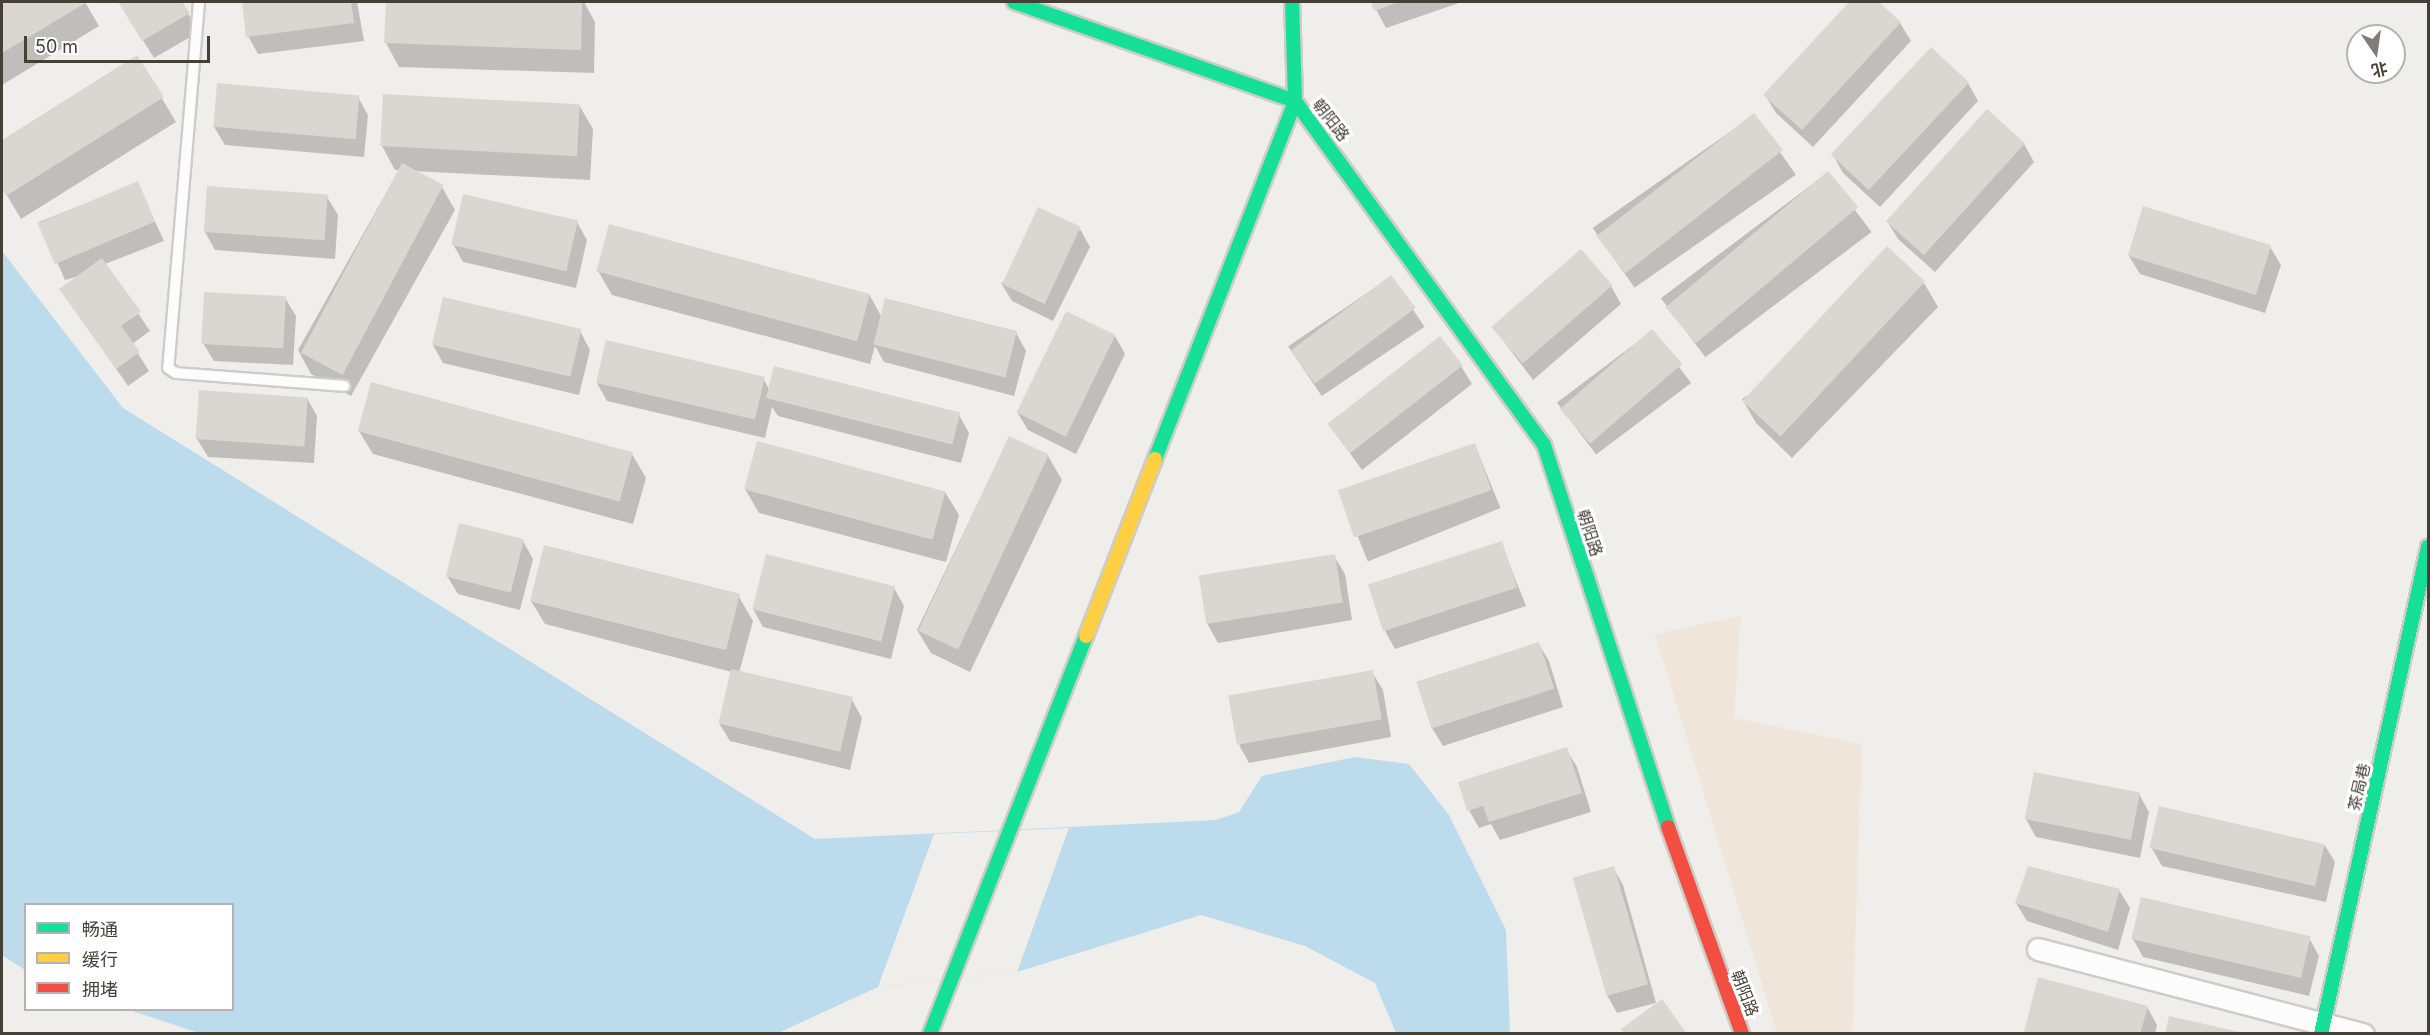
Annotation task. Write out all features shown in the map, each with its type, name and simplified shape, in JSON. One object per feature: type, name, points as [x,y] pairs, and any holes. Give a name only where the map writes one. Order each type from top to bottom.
[{"type":"street","points":[[1014,2],[1295,101]]},
{"type":"street","points":[[930,1034],[953,979],[1007,830],[1295,101],[1292,2]]},
{"type":"street","name":"朝阳路","points":[[1295,101],[1545,445],[1691,896],[1742,1034]]},
{"type":"street","name":"茶局巷","points":[[2322,1028],[2428,548]]},
{"type":"street","points":[[2038,949],[2322,1028],[2363,1034]]},
{"type":"lane","points":[[199,2],[168,368],[176,373],[345,386]]},
{"type":"shaded area","points":[[1741,616],[1734,718],[1862,744],[1852,1033],[1777,1033],[1655,634]]},
{"type":"water","points":[[2,251],[123,408],[815,839],[1216,820],[1239,812],[1262,776],[1355,757],[1409,764],[1449,815],[1506,930],[1510,1033],[1396,1033],[1375,983],[1305,946],[1201,915],[1017,972],[878,987],[778,1033],[202,1034],[132,1011],[234,1011],[234,903],[24,903],[24,969],[2,955]]},
{"type":"pier","points":[[1069,828],[1017,972],[878,987],[934,834]]},
{"type":"building","points":[[2,2],[87,2],[2,53]]},
{"type":"building","points":[[118,2],[182,2],[190,13],[142,41]]},
{"type":"building","points":[[242,2],[351,2],[354,23],[246,37]]},
{"type":"building","points":[[386,2],[582,2],[581,50],[384,43]]},
{"type":"building","points":[[1371,2],[1399,2],[1374,11]]},
{"type":"building","points":[[1849,2],[1879,2],[1901,22],[1802,130],[1763,95]]},
{"type":"building","points":[[1931,47],[1969,82],[1869,190],[1831,155]]},
{"type":"building","points":[[137,55],[164,97],[6,196],[2,188],[2,140]]},
{"type":"building","points":[[217,83],[359,95],[356,139],[213,127]]},
{"type":"building","points":[[383,94],[580,104],[577,156],[380,146]]},
{"type":"building","points":[[1987,109],[2025,143],[1924,255],[1886,221]]},
{"type":"building","points":[[1754,113],[1783,150],[1625,273],[1596,236]]},
{"type":"building","points":[[402,163],[443,185],[343,375],[301,353]]},
{"type":"building","points":[[1828,171],[1858,207],[1696,343],[1666,307]]},
{"type":"building","points":[[138,181],[155,222],[55,264],[38,224]]},
{"type":"building","points":[[207,186],[328,194],[324,240],[204,232]]},
{"type":"building","points":[[463,194],[578,221],[566,271],[451,245]]},
{"type":"building","points":[[2143,206],[2271,245],[2256,295],[2128,256]]},
{"type":"building","points":[[1038,207],[1081,227],[1045,304],[1002,284]]},
{"type":"building","points":[[609,224],[870,294],[857,341],[596,271]]},
{"type":"building","points":[[1887,246],[1925,281],[1780,437],[1742,401]]},
{"type":"building","points":[[1581,249],[1612,285],[1523,363],[1491,327]]},
{"type":"building","points":[[102,258],[141,312],[121,326],[140,352],[116,369],[59,289]]},
{"type":"building","points":[[1391,275],[1416,308],[1315,384],[1290,351]]},
{"type":"building","points":[[204,292],[286,296],[283,348],[201,344]]},
{"type":"building","points":[[443,297],[581,329],[570,377],[432,345]]},
{"type":"building","points":[[885,298],[1017,331],[1005,377],[873,345]]},
{"type":"building","points":[[1066,311],[1115,335],[1066,437],[1016,413]]},
{"type":"building","points":[[1652,329],[1682,364],[1590,444],[1560,409]]},
{"type":"building","points":[[1440,336],[1463,365],[1350,453],[1327,424]]},
{"type":"building","points":[[606,340],[765,377],[755,420],[596,383]]},
{"type":"building","points":[[774,366],[960,412],[952,444],[766,398]]},
{"type":"building","points":[[371,382],[633,452],[620,501],[358,431]]},
{"type":"building","points":[[199,390],[308,398],[304,446],[196,439]]},
{"type":"building","points":[[1009,436],[1049,455],[958,649],[918,631]]},
{"type":"building","points":[[757,441],[945,491],[932,540],[744,489]]},
{"type":"building","points":[[1475,443],[1491,490],[1354,537],[1338,490]]},
{"type":"building","points":[[459,523],[524,539],[511,593],[446,576]]},
{"type":"building","points":[[1502,541],[1517,588],[1383,631],[1368,585]]},
{"type":"building","points":[[544,545],[740,594],[726,650],[530,601]]},
{"type":"building","points":[[766,554],[895,586],[881,641],[752,609]]},
{"type":"building","points":[[1335,554],[1343,602],[1206,624],[1199,576]]},
{"type":"building","points":[[1539,642],[1554,689],[1431,728],[1416,682]]},
{"type":"building","points":[[731,669],[853,697],[840,752],[718,724]]},
{"type":"building","points":[[1373,670],[1382,719],[1237,745],[1228,696]]},
{"type":"building","points":[[1567,747],[1582,793],[1489,822],[1483,806],[1467,811],[1458,782]]},
{"type":"building","points":[[2034,772],[2140,793],[2131,840],[2025,819]]},
{"type":"building","points":[[2159,806],[2325,844],[2315,886],[2149,848]]},
{"type":"building","points":[[1614,866],[1648,984],[1607,996],[1573,878]]},
{"type":"building","points":[[2028,866],[2120,889],[2108,932],[2015,903]]},
{"type":"building","points":[[2141,897],[2311,936],[2301,978],[2131,939]]},
{"type":"building","points":[[2038,977],[2148,1006],[2140,1034],[2024,1032]]},
{"type":"building","points":[[1662,999],[1687,1034],[1624,1034],[1621,1029]]},
{"type":"building","points":[[2169,1016],[2244,1033],[2244,1034],[2165,1034]]},
{"type":"traffic: fast","points":[[1014,2],[1295,101]]},
{"type":"traffic: fast","points":[[1155,459],[1295,101],[1292,2]]},
{"type":"traffic: fast","points":[[1295,101],[1544,445],[1668,827]]},
{"type":"traffic: fast","points":[[2321,1034],[2428,547]]},
{"type":"traffic: fast","points":[[930,1034],[1086,636]]},
{"type":"traffic: slow","points":[[1086,636],[1155,459]]},
{"type":"traffic: jam","points":[[1668,827],[1742,1034]]}]
